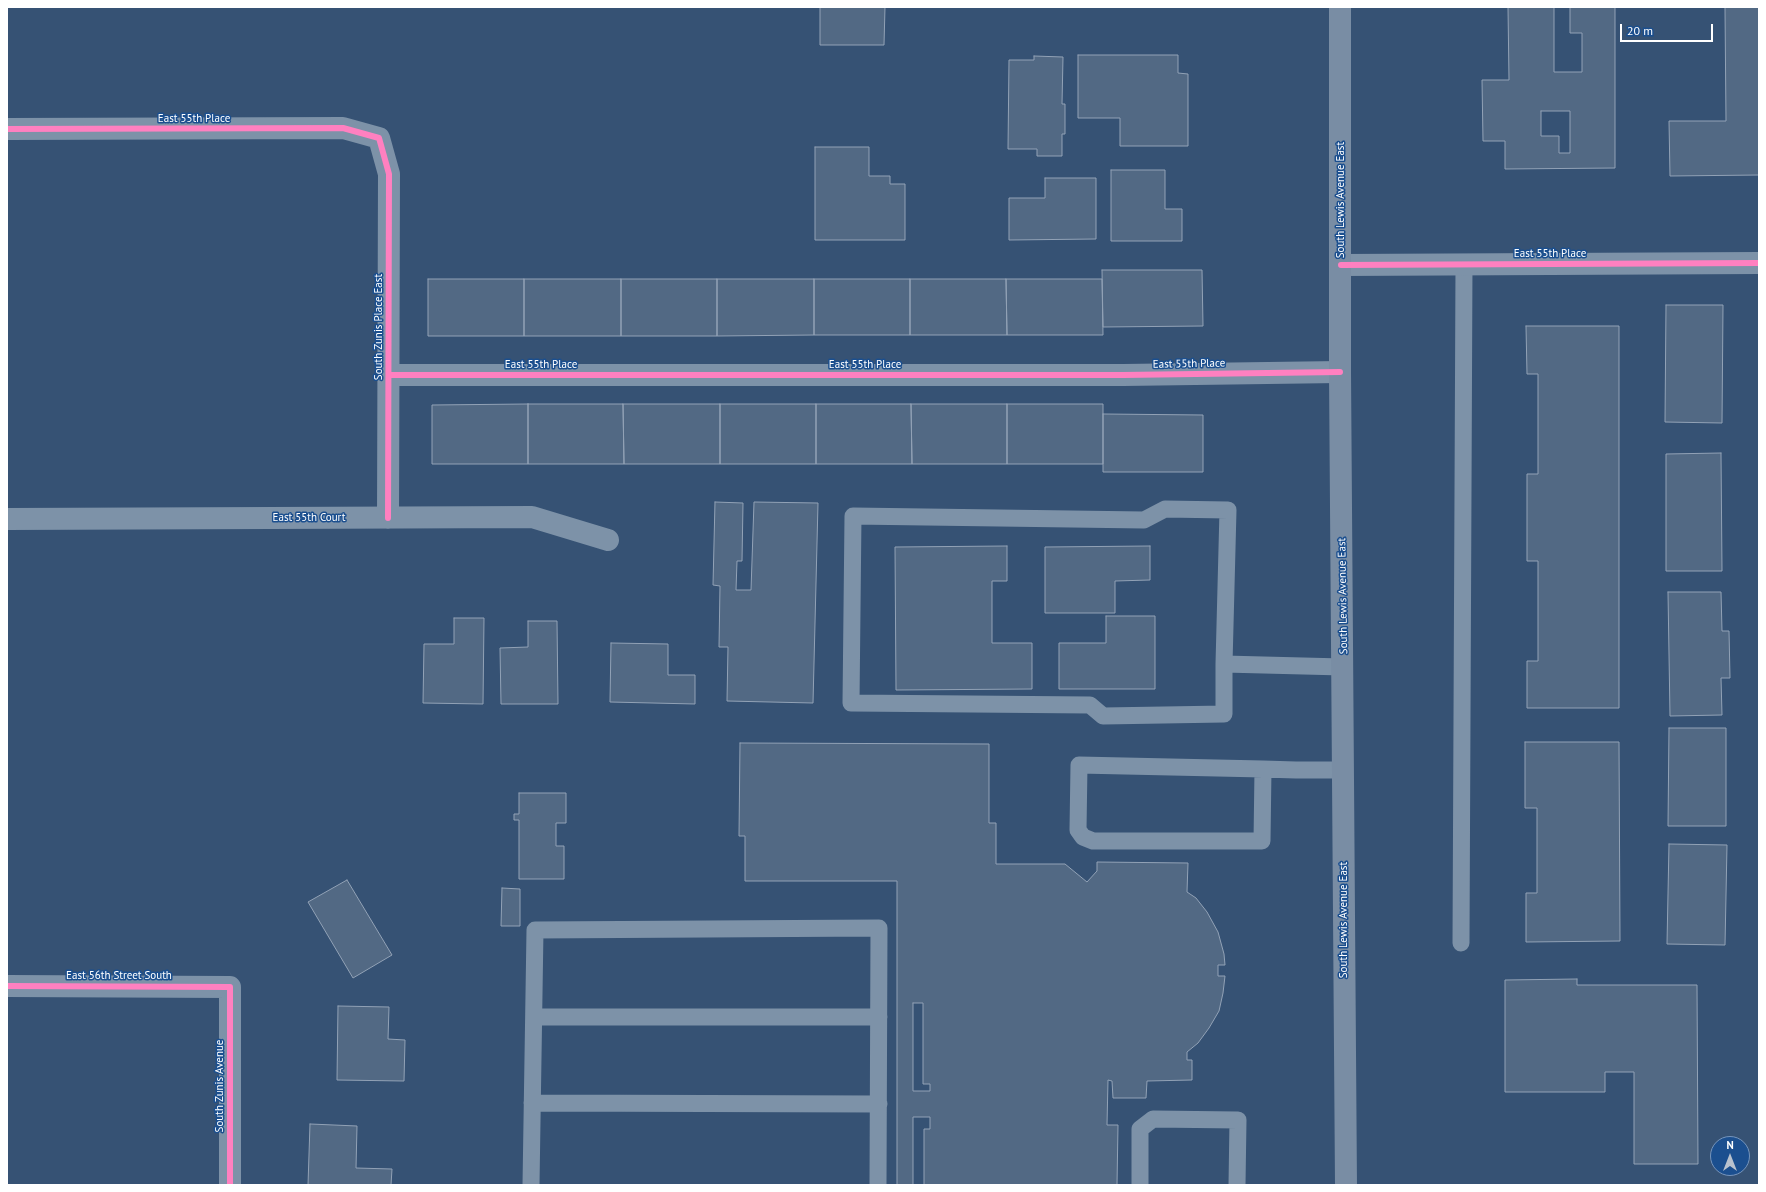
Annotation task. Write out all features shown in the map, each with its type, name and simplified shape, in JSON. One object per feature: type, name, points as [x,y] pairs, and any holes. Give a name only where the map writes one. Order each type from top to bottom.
[{"type":"main road","name":"South Lewis Avenue East","points":[[1340,7],[1340,372],[1346,1185]]},
{"type":"street","name":"East 55th Place","points":[[7,130],[343,128],[379,138]]},
{"type":"street","name":"South Zunis Place East","points":[[379,138],[389,174],[388,518]]},
{"type":"street","name":"East 55th Place","points":[[1341,265],[1759,263]]},
{"type":"street","name":"East 55th Place","points":[[389,375],[1123,375],[1340,372]]},
{"type":"street","name":"East 55th Court","points":[[7,519],[532,517],[608,540]]},
{"type":"street","name":"East 56th Street South","points":[[7,986],[230,987]]},
{"type":"street","name":"South Zunis Avenue","points":[[230,987],[230,1185]]},
{"type":"lane","points":[[1461,943],[1464,264]]},
{"type":"lane","points":[[1165,509],[1228,510],[1224,664],[1224,714],[1103,716],[1090,706],[851,703],[853,516],[1144,520],[1165,509]]},
{"type":"lane","points":[[1224,664],[1343,667]]},
{"type":"lane","points":[[1263,768],[1262,841],[1093,841],[1083,837],[1078,830],[1079,765],[1263,768],[1343,770]]},
{"type":"lane","points":[[531,1185],[535,930],[879,928],[878,1185]]},
{"type":"lane","points":[[534,1017],[879,1017]]},
{"type":"lane","points":[[532,1103],[879,1104]]},
{"type":"lane","points":[[1140,1185],[1140,1129],[1153,1120],[1238,1120],[1237,1185]]},
{"type":"building","points":[[820,7],[885,7],[884,45],[820,45]]},
{"type":"building","points":[[1508,7],[1554,7],[1554,72],[1582,72],[1582,33],[1570,33],[1570,7],[1615,7],[1615,168],[1505,169],[1505,141],[1483,141],[1482,80],[1509,80]],"holes":[[[1541,111],[1570,111],[1570,153],[1559,153],[1559,136],[1541,136]]]},
{"type":"building","points":[[1725,7],[1759,7],[1759,175],[1670,176],[1669,121],[1726,121]]},
{"type":"building","points":[[1078,55],[1178,55],[1178,73],[1188,74],[1188,146],[1120,146],[1120,118],[1078,118]]},
{"type":"building","points":[[1034,56],[1063,57],[1062,104],[1065,104],[1065,134],[1062,134],[1062,156],[1037,156],[1037,149],[1008,149],[1009,60],[1034,60]]},
{"type":"building","points":[[815,147],[869,147],[869,176],[890,176],[890,184],[905,184],[905,240],[815,240]]},
{"type":"building","points":[[1111,170],[1165,170],[1165,209],[1182,209],[1182,241],[1111,241]]},
{"type":"building","points":[[1045,178],[1096,178],[1096,239],[1009,240],[1009,198],[1045,198]]},
{"type":"building","points":[[1102,270],[1202,270],[1203,326],[1103,327]]},
{"type":"building","points":[[428,279],[524,279],[524,336],[428,336]]},
{"type":"building","points":[[524,279],[621,279],[621,336],[524,336]]},
{"type":"building","points":[[621,279],[717,279],[717,336],[621,336]]},
{"type":"building","points":[[717,279],[814,279],[814,335],[717,336]]},
{"type":"building","points":[[814,279],[910,279],[910,335],[814,335]]},
{"type":"building","points":[[910,279],[1006,279],[1007,335],[910,335]]},
{"type":"building","points":[[1006,279],[1102,279],[1103,335],[1007,335]]},
{"type":"building","points":[[1666,305],[1723,305],[1722,423],[1665,422]]},
{"type":"building","points":[[1526,326],[1619,326],[1619,708],[1527,708],[1527,661],[1538,661],[1538,561],[1527,561],[1527,474],[1538,474],[1538,374],[1527,374]]},
{"type":"building","points":[[528,404],[528,464],[432,464],[432,405]]},
{"type":"building","points":[[528,404],[623,404],[624,464],[528,464]]},
{"type":"building","points":[[623,404],[720,404],[720,464],[624,464]]},
{"type":"building","points":[[720,404],[816,404],[816,464],[720,464]]},
{"type":"building","points":[[816,404],[911,404],[912,464],[816,464]]},
{"type":"building","points":[[911,404],[1007,404],[1007,464],[912,464]]},
{"type":"building","points":[[1007,404],[1103,404],[1103,464],[1007,464]]},
{"type":"building","points":[[1103,414],[1203,415],[1203,472],[1103,472]]},
{"type":"building","points":[[1721,453],[1722,571],[1666,571],[1666,454]]},
{"type":"building","points":[[715,502],[743,503],[742,561],[737,561],[736,590],[751,590],[754,502],[818,503],[813,703],[727,701],[728,647],[719,647],[720,586],[713,585]]},
{"type":"building","points":[[1007,546],[1007,581],[992,581],[992,643],[1032,643],[1032,689],[896,690],[895,547]]},
{"type":"building","points":[[1150,546],[1150,580],[1115,581],[1115,613],[1045,613],[1045,547]]},
{"type":"building","points":[[1668,592],[1721,592],[1722,631],[1729,631],[1730,678],[1721,678],[1722,715],[1670,716]]},
{"type":"building","points":[[1106,616],[1155,616],[1155,689],[1059,689],[1059,643],[1106,643]]},
{"type":"building","points":[[454,618],[484,618],[483,704],[423,703],[424,644],[454,644]]},
{"type":"building","points":[[528,621],[557,621],[558,704],[501,704],[500,648],[528,647]]},
{"type":"building","points":[[611,643],[668,644],[668,675],[695,675],[695,704],[610,702]]},
{"type":"building","points":[[1669,728],[1726,728],[1726,826],[1668,826]]},
{"type":"building","points":[[1525,742],[1619,742],[1620,941],[1526,942],[1526,893],[1537,893],[1537,808],[1525,808]]},
{"type":"building","points":[[740,743],[989,744],[989,823],[996,823],[996,864],[1065,864],[1087,882],[1097,871],[1097,862],[1188,863],[1187,892],[1196,898],[1207,912],[1218,932],[1224,954],[1225,965],[1218,965],[1218,976],[1225,976],[1219,1011],[1198,1043],[1187,1052],[1187,1060],[1192,1060],[1192,1080],[1147,1081],[1146,1098],[1113,1098],[1112,1081],[1108,1080],[1107,1125],[1118,1125],[1117,1185],[924,1185],[924,1129],[930,1129],[930,1117],[913,1117],[913,1185],[897,1185],[897,881],[745,881],[745,836],[739,836]],"holes":[[[913,1003],[923,1003],[923,1084],[930,1084],[930,1091],[913,1091]]]},
{"type":"building","points":[[519,793],[566,793],[566,823],[556,823],[556,846],[564,846],[564,879],[519,879],[519,820],[514,820],[514,814],[519,814]]},
{"type":"building","points":[[1669,844],[1727,845],[1725,945],[1667,944]]},
{"type":"building","points":[[347,880],[392,955],[353,978],[308,902]]},
{"type":"building","points":[[502,888],[520,889],[520,926],[501,926]]},
{"type":"building","points":[[1577,979],[1577,985],[1697,985],[1698,1164],[1634,1164],[1634,1072],[1605,1072],[1605,1092],[1505,1092],[1505,980]]},
{"type":"building","points":[[338,1006],[389,1007],[388,1039],[405,1040],[404,1081],[337,1080]]},
{"type":"building","points":[[310,1124],[357,1126],[356,1168],[392,1169],[391,1185],[308,1185]]},
{"type":"cycle path","points":[[7,129],[343,128],[379,138],[389,174],[388,518]]},
{"type":"cycle path","points":[[1341,265],[1759,263]]},
{"type":"cycle path","points":[[389,375],[1123,375],[1340,372]]},
{"type":"cycle path","points":[[7,986],[230,987],[230,1185]]}]
